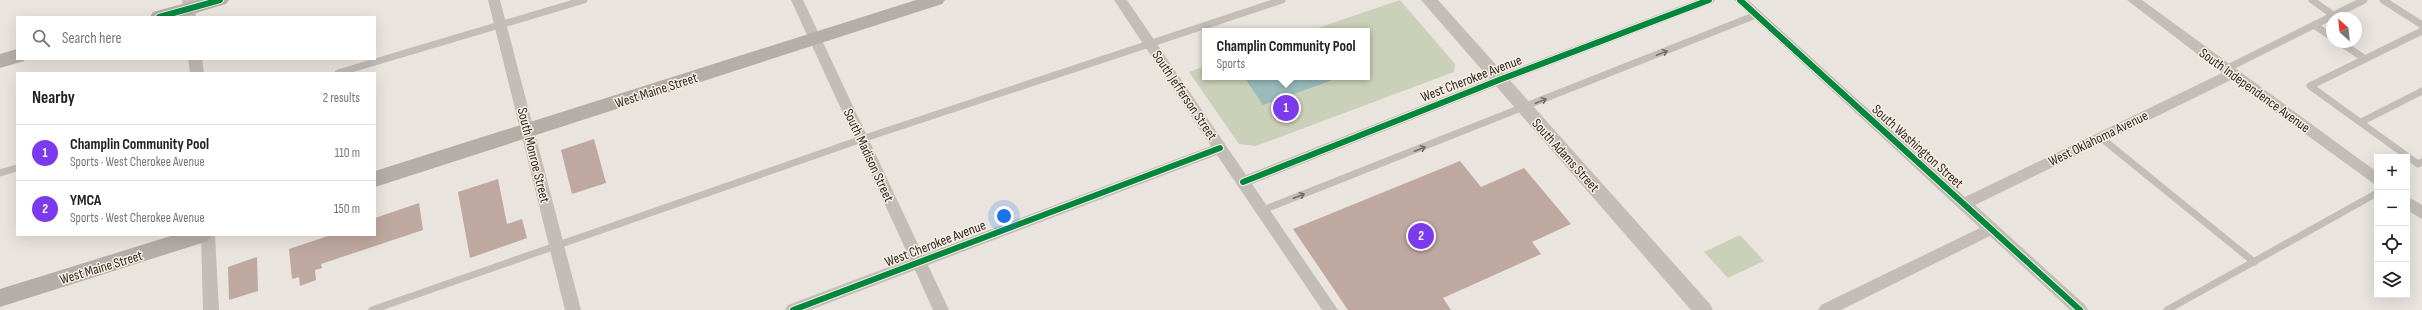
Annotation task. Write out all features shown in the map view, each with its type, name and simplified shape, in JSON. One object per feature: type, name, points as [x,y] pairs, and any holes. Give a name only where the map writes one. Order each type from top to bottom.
[{"type":"main road","points":[[163,16],[220,0]]},
{"type":"main road","name":"West Maine Street","points":[[376,179],[936,0]]},
{"type":"main road","points":[[0,61],[16,56]]},
{"type":"main road","name":"West Maine Street","points":[[0,298],[198,236]]},
{"type":"street","name":"South Monroe Street","points":[[494,0],[573,310]]},
{"type":"street","name":"South Madison Street","points":[[797,0],[941,310]]},
{"type":"street","name":"South Jefferson Street","points":[[1120,0],[1330,310]]},
{"type":"street","name":"South Adams Street","points":[[1429,0],[1704,310]]},
{"type":"street","name":"West Cherokee Avenue","points":[[1243,182],[1499,80],[1709,0]]},
{"type":"street","name":"South Washington Street","points":[[1740,0],[2080,310]]},
{"type":"street","name":"South Independence Avenue","points":[[2133,0],[2374,178]]},
{"type":"street","points":[[195,60],[197,72]]},
{"type":"street","name":"West Oklahoma Avenue","points":[[1964,204],[2229,71]]},
{"type":"street","name":"West Cherokee Avenue","points":[[793,310],[1220,148]]},
{"type":"street","points":[[2410,204],[2422,213]]},
{"type":"street","points":[[1826,310],[1991,229]]},
{"type":"street","points":[[208,236],[211,310]]},
{"type":"lane","points":[[341,72],[584,0]]},
{"type":"lane","points":[[372,310],[862,139],[1151,45],[1282,0]]},
{"type":"lane","points":[[2312,0],[2330,12]]},
{"type":"lane","points":[[2340,12],[2364,0]]},
{"type":"lane","points":[[2383,0],[2422,25]]},
{"type":"lane","points":[[1263,210],[1756,15]]},
{"type":"lane","points":[[2229,71],[2326,19]]},
{"type":"lane","points":[[2314,25],[2326,33]]},
{"type":"lane","points":[[2422,31],[2310,86],[2418,164],[2422,162]]},
{"type":"lane","points":[[2349,48],[2365,59]]},
{"type":"lane","points":[[2361,122],[2422,90]]},
{"type":"lane","points":[[2100,137],[2254,262]]},
{"type":"lane","points":[[0,173],[16,168]]},
{"type":"lane","points":[[2167,310],[2374,195]]},
{"type":"green space","points":[[1400,0],[1455,64],[1454,72],[1256,146],[1239,144],[1189,72],[1202,67],[1202,80],[1370,80],[1370,28],[1318,28]]},
{"type":"green space","points":[[1740,235],[1764,261],[1728,278],[1704,252]]},
{"type":"water","points":[[1246,80],[1333,80],[1263,105]]},
{"type":"building","points":[[594,139],[606,183],[572,194],[561,150]]},
{"type":"building","points":[[1460,161],[1481,187],[1524,168],[1571,224],[1532,242],[1541,254],[1443,298],[1451,310],[1348,310],[1293,229]]},
{"type":"building","points":[[498,179],[507,224],[522,219],[527,238],[470,258],[458,192]]},
{"type":"building","points":[[419,203],[423,230],[321,264],[322,268],[315,270],[316,280],[300,286],[299,277],[292,279],[289,249],[328,236],[376,236],[376,218]]},
{"type":"building","points":[[257,257],[258,291],[229,300],[228,267]]},
{"type":"cycle path","points":[[163,16],[220,0]]},
{"type":"cycle path","points":[[1243,182],[1499,80],[1709,0]]},
{"type":"cycle path","points":[[1740,0],[2080,310]]},
{"type":"cycle path","points":[[793,310],[1220,148]]},
{"type":"place","name":"Champlin Community Pool","points":[[1286,108]]},
{"type":"place","name":"YMCA","points":[[1421,236]]}]
